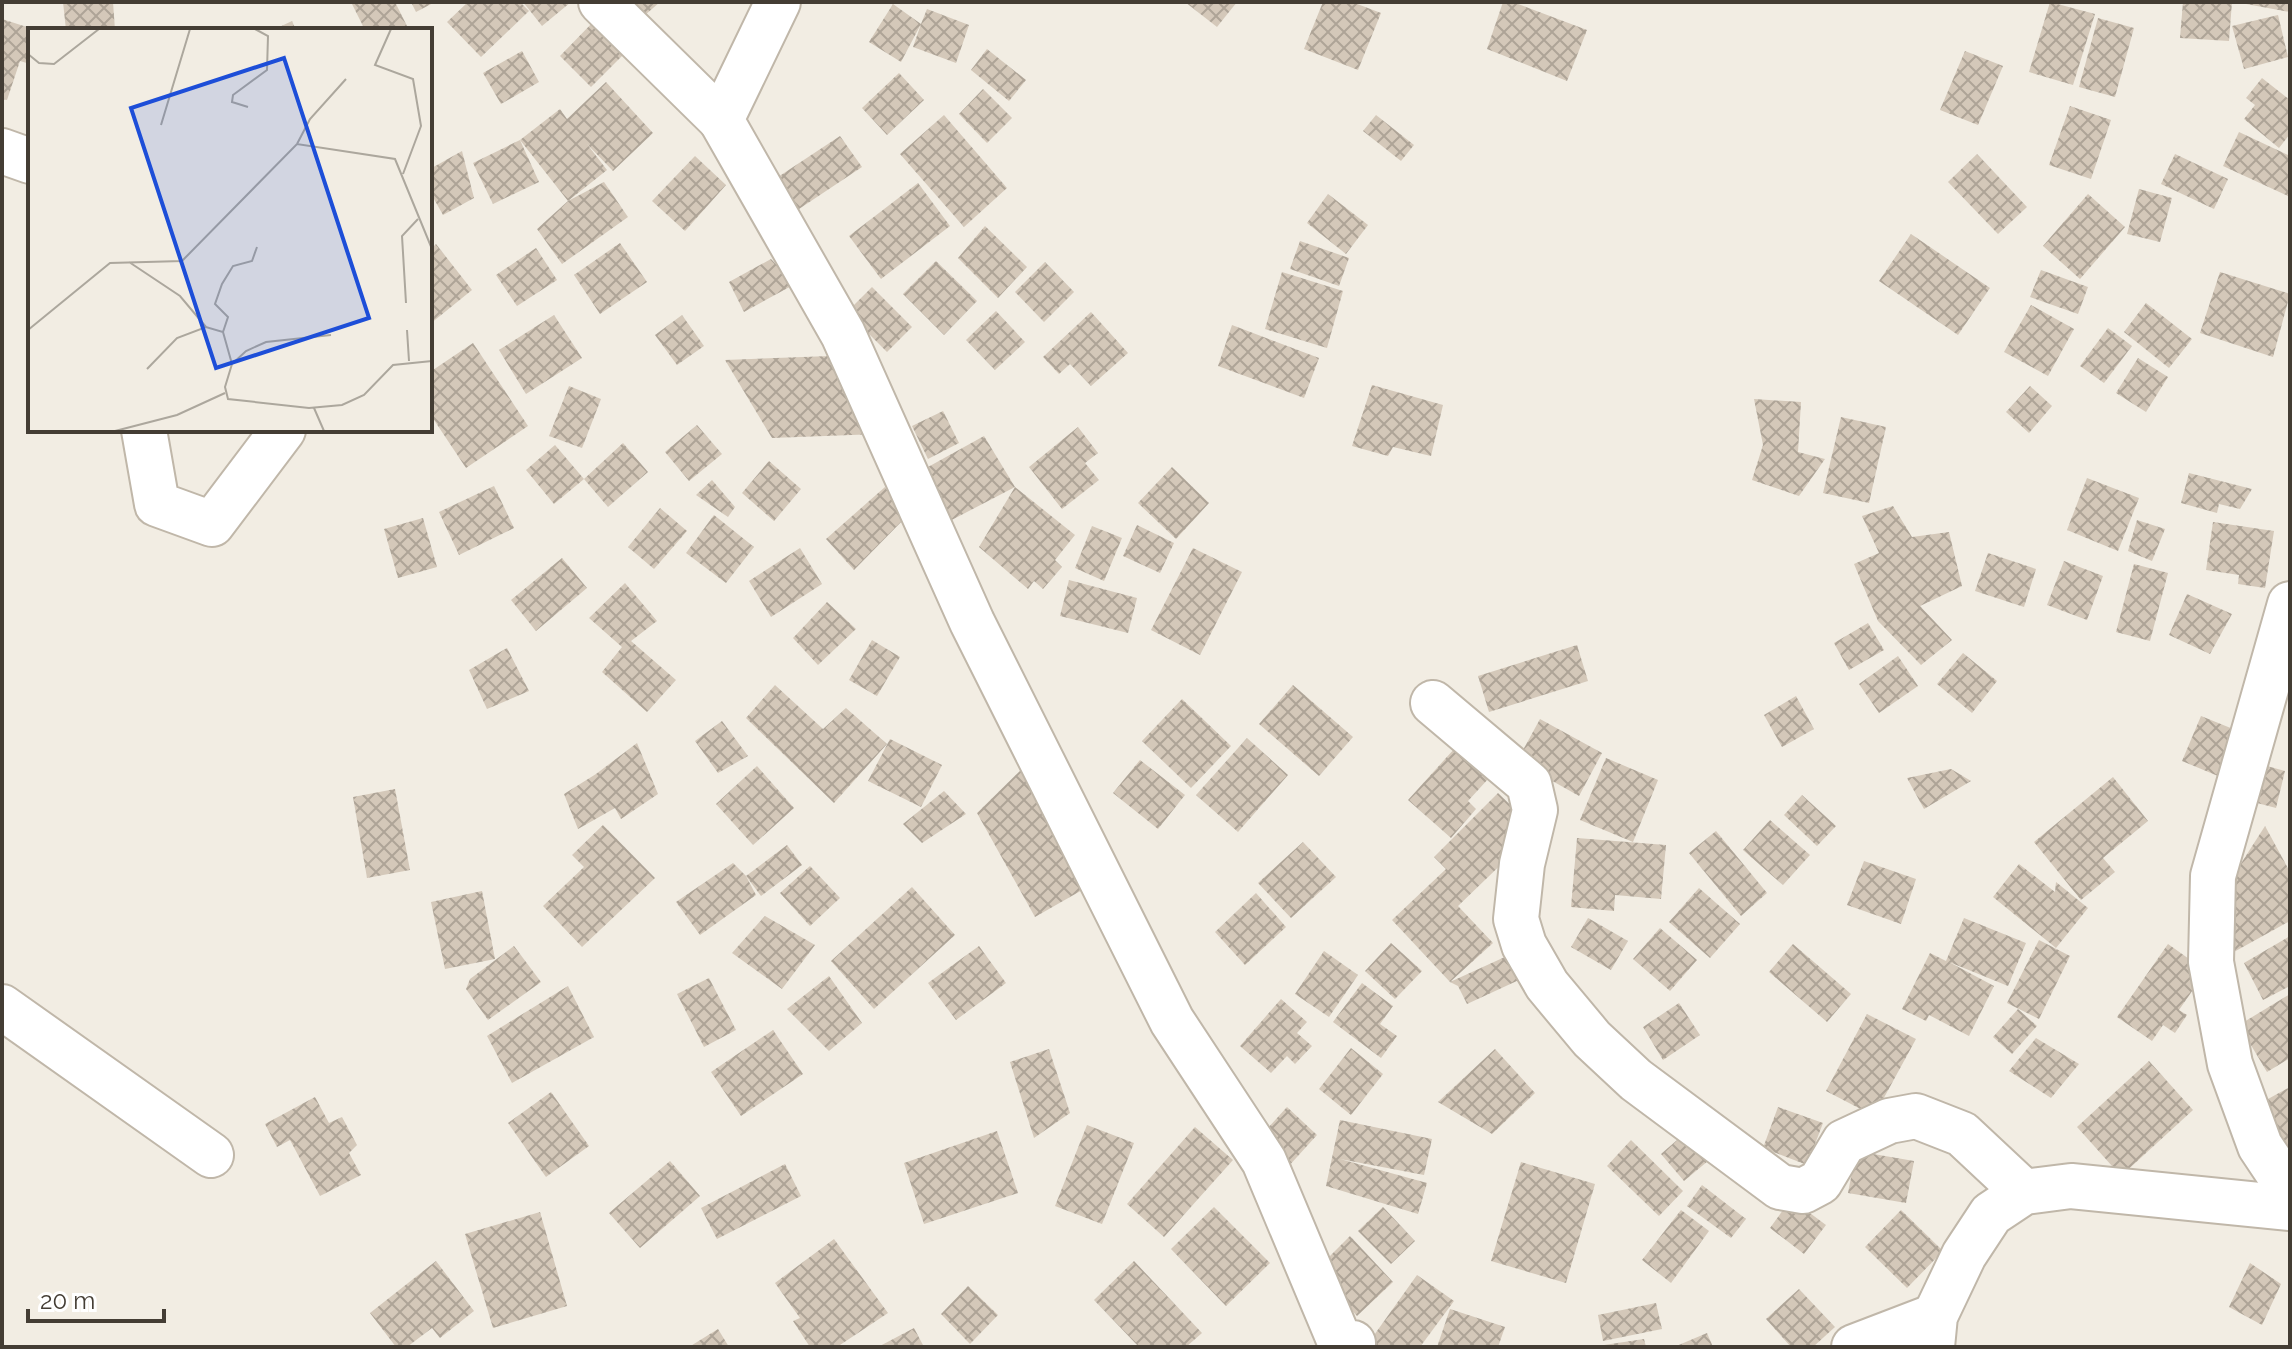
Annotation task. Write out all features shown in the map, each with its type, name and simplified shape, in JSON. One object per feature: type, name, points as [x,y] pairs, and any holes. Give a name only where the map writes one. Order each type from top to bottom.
[{"type":"street","points":[[601,2],[721,120],[843,334],[972,622],[1172,1021],[1264,1161],[1340,1342],[1353,1343],[1352,1347]]},
{"type":"street","points":[[721,120],[778,2]]},
{"type":"street","points":[[2,151],[28,160]]},
{"type":"street","points":[[144,432],[157,504],[212,524],[281,432]]},
{"type":"street","points":[[2290,604],[2213,876],[2211,962],[2230,1064],[2260,1146],[2290,1191]]},
{"type":"street","points":[[1433,703],[1529,784],[1535,810],[1522,864],[1516,919],[1524,945],[1547,985],[1592,1039],[1636,1080],[1780,1187],[1803,1191],[1820,1182],[1844,1142],[1889,1121],[1916,1116],[1962,1134],[2024,1192]]},
{"type":"street","points":[[2,1007],[211,1155]]},
{"type":"street","points":[[1854,1347],[1934,1332],[1964,1255],[1991,1214],[2024,1192],[2071,1186],[2290,1208]]},
{"type":"building","points":[[63,2],[113,2],[115,28],[66,28]]},
{"type":"building","points":[[351,2],[395,2],[408,28],[364,28]]},
{"type":"building","points":[[411,2],[435,2],[416,12]]},
{"type":"building","points":[[468,2],[520,2],[529,11],[481,57],[447,22]]},
{"type":"building","points":[[523,2],[571,2],[542,26]]},
{"type":"building","points":[[635,2],[660,2],[645,15]]},
{"type":"building","points":[[1185,2],[1237,2],[1217,27]]},
{"type":"building","points":[[1323,2],[1352,2],[1381,13],[1358,70],[1304,49]]},
{"type":"building","points":[[1503,2],[1513,2],[1587,30],[1567,81],[1487,49]]},
{"type":"building","points":[[2050,2],[2095,14],[2073,85],[2029,72]]},
{"type":"building","points":[[2183,2],[2232,2],[2229,41],[2180,38]]},
{"type":"building","points":[[2290,2],[2290,12],[2246,4]]},
{"type":"building","points":[[893,4],[921,24],[901,62],[869,42]]},
{"type":"building","points":[[927,9],[969,25],[956,63],[913,47]]},
{"type":"building","points":[[2278,15],[2288,57],[2244,69],[2232,26]]},
{"type":"building","points":[[597,18],[629,49],[591,87],[560,56]]},
{"type":"building","points":[[2098,18],[2134,28],[2115,97],[2079,87]]},
{"type":"building","points":[[2,19],[30,28],[28,63],[20,61],[7,100],[2,99]]},
{"type":"building","points":[[292,21],[295,28],[277,28]]},
{"type":"building","points":[[987,49],[1026,80],[1009,101],[971,70]]},
{"type":"building","points":[[522,51],[539,82],[501,104],[483,73]]},
{"type":"building","points":[[1965,51],[2003,66],[1978,125],[1940,110]]},
{"type":"building","points":[[899,73],[924,100],[887,135],[862,108]]},
{"type":"building","points":[[2262,78],[2290,100],[2290,134],[2279,148],[2244,119],[2255,105],[2246,98]]},
{"type":"building","points":[[606,82],[653,133],[613,171],[587,144],[607,170],[568,201],[520,140],[560,109],[567,119]]},
{"type":"building","points":[[983,89],[1012,118],[987,143],[959,114]]},
{"type":"building","points":[[2070,106],[2111,120],[2091,179],[2049,165]]},
{"type":"building","points":[[944,115],[1007,188],[964,227],[900,154]]},
{"type":"building","points":[[1376,115],[1414,145],[1401,161],[1363,131]]},
{"type":"building","points":[[2239,132],[2290,156],[2290,197],[2223,166]]},
{"type":"building","points":[[840,136],[862,167],[796,211],[775,179]]},
{"type":"building","points":[[520,140],[539,182],[493,204],[473,163]]},
{"type":"building","points":[[462,151],[474,198],[443,215],[432,196],[432,168]]},
{"type":"building","points":[[1977,154],[2027,207],[1998,234],[1948,182]]},
{"type":"building","points":[[2175,154],[2228,179],[2214,209],[2161,184]]},
{"type":"building","points":[[695,156],[726,185],[685,231],[652,201]]},
{"type":"building","points":[[604,182],[628,217],[562,264],[537,229],[568,201]]},
{"type":"building","points":[[918,183],[950,226],[881,279],[849,236]]},
{"type":"building","points":[[2139,189],[2172,198],[2160,242],[2127,234]]},
{"type":"building","points":[[1328,194],[1368,225],[1346,254],[1307,223]]},
{"type":"building","points":[[2088,194],[2125,227],[2080,279],[2043,246]]},
{"type":"building","points":[[985,226],[1027,267],[998,298],[958,258]]},
{"type":"building","points":[[1911,234],[1990,288],[1958,335],[1879,281]]},
{"type":"building","points":[[1300,241],[1349,258],[1339,286],[1290,269]]},
{"type":"building","points":[[620,243],[647,282],[600,314],[574,275]]},
{"type":"building","points":[[436,244],[472,290],[432,322],[432,248]]},
{"type":"building","points":[[536,248],[557,280],[517,306],[496,275]]},
{"type":"building","points":[[771,259],[795,284],[744,312],[729,282]]},
{"type":"building","points":[[936,261],[977,301],[944,335],[903,294]]},
{"type":"building","points":[[1045,262],[1074,292],[1044,322],[1015,292]]},
{"type":"building","points":[[2041,270],[2088,287],[2078,314],[2030,297]]},
{"type":"building","points":[[1282,272],[1343,291],[1327,348],[1265,329]]},
{"type":"building","points":[[2220,272],[2290,294],[2273,357],[2200,333]]},
{"type":"building","points":[[872,287],[912,327],[887,352],[847,312]]},
{"type":"building","points":[[2146,303],[2192,339],[2169,368],[2124,332]]},
{"type":"building","points":[[2031,305],[2074,329],[2048,376],[2004,352]]},
{"type":"building","points":[[996,311],[1025,342],[995,370],[966,340]]},
{"type":"building","points":[[1091,312],[1128,353],[1091,386],[1070,364],[1059,374],[1043,357]]},
{"type":"building","points":[[554,315],[582,358],[526,394],[499,350]]},
{"type":"building","points":[[682,315],[704,346],[677,365],[655,335]]},
{"type":"building","points":[[1232,325],[1319,358],[1304,398],[1218,366]]},
{"type":"building","points":[[2108,328],[2132,346],[2104,383],[2080,366]]},
{"type":"building","points":[[473,343],[528,426],[466,468],[432,417],[432,371]]},
{"type":"building","points":[[830,356],[878,434],[772,438],[725,360]]},
{"type":"building","points":[[2138,358],[2168,377],[2146,412],[2116,393]]},
{"type":"building","points":[[1372,385],[1443,405],[1431,456],[1393,447],[1388,456],[1352,446]]},
{"type":"building","points":[[569,386],[601,399],[582,448],[549,436]]},
{"type":"building","points":[[2030,386],[2052,406],[2029,433],[2006,412]]},
{"type":"building","points":[[1754,399],[1801,402],[1798,452],[1825,459],[1799,496],[1752,480],[1763,445]]},
{"type":"building","points":[[943,411],[959,443],[928,459],[912,426]]},
{"type":"building","points":[[1841,417],[1886,427],[1869,503],[1823,493]]},
{"type":"building","points":[[697,425],[722,454],[689,481],[665,452]]},
{"type":"building","points":[[1078,427],[1098,453],[1085,463],[1099,480],[1062,509],[1029,467]]},
{"type":"building","points":[[984,436],[1015,487],[944,524],[919,472]]},
{"type":"building","points":[[623,443],[648,472],[608,507],[584,479]]},
{"type":"building","points":[[555,445],[584,479],[554,504],[526,470]]},
{"type":"building","points":[[769,461],[801,489],[774,521],[742,493]]},
{"type":"building","points":[[1172,467],[1209,503],[1176,539],[1138,503]]},
{"type":"building","points":[[2189,473],[2252,489],[2240,509],[2219,504],[2217,513],[2181,503]]},
{"type":"building","points":[[2087,478],[2139,498],[2118,551],[2067,530]]},
{"type":"building","points":[[712,480],[735,507],[728,517],[696,495]]},
{"type":"building","points":[[494,486],[514,528],[459,555],[439,512]]},
{"type":"building","points":[[885,487],[905,518],[854,570],[826,539]]},
{"type":"building","points":[[1015,487],[1075,535],[1055,560],[1062,567],[1043,589],[1034,581],[1028,589],[979,547]]},
{"type":"building","points":[[1893,506],[1912,537],[1949,532],[1962,586],[1920,606],[1952,640],[1921,665],[1878,621],[1854,564],[1879,553],[1862,516]]},
{"type":"building","points":[[660,508],[687,531],[654,569],[628,547]]},
{"type":"building","points":[[714,515],[754,547],[726,583],[686,553]]},
{"type":"building","points":[[423,518],[437,567],[398,578],[384,529]]},
{"type":"building","points":[[2137,520],[2165,529],[2152,561],[2128,551]]},
{"type":"building","points":[[2213,522],[2274,531],[2265,588],[2238,584],[2239,575],[2206,570]]},
{"type":"building","points":[[1137,525],[1174,543],[1160,573],[1123,556]]},
{"type":"building","points":[[1092,526],[1122,538],[1104,581],[1075,568]]},
{"type":"building","points":[[800,548],[822,584],[771,617],[749,581]]},
{"type":"building","points":[[1193,548],[1242,572],[1200,655],[1151,630]]},
{"type":"building","points":[[1988,553],[2036,569],[2024,607],[1975,591]]},
{"type":"building","points":[[562,558],[587,588],[536,631],[511,600]]},
{"type":"building","points":[[2064,561],[2103,576],[2087,620],[2047,605]]},
{"type":"building","points":[[2134,564],[2168,573],[2150,641],[2116,632]]},
{"type":"building","points":[[1069,580],[1137,598],[1128,633],[1060,616]]},
{"type":"building","points":[[625,583],[657,621],[631,641],[676,680],[647,712],[602,672],[622,647],[589,618]]},
{"type":"building","points":[[2187,594],[2232,614],[2210,654],[2169,635]]},
{"type":"building","points":[[827,602],[856,629],[818,665],[793,638]]},
{"type":"building","points":[[1868,623],[1884,650],[1849,670],[1834,643]]},
{"type":"building","points":[[872,640],[900,657],[877,696],[849,680]]},
{"type":"building","points":[[1577,645],[1588,681],[1489,712],[1478,676]]},
{"type":"building","points":[[507,648],[529,691],[487,709],[469,670]]},
{"type":"building","points":[[1963,653],[1997,681],[1972,713],[1937,684]]},
{"type":"building","points":[[1898,656],[1918,686],[1879,713],[1859,684]]},
{"type":"building","points":[[775,685],[823,729],[846,708],[887,744],[834,803],[746,718]]},
{"type":"building","points":[[1293,685],[1353,737],[1319,776],[1259,724]]},
{"type":"building","points":[[1796,696],[1814,729],[1782,747],[1764,715]]},
{"type":"building","points":[[1182,699],[1231,746],[1191,788],[1142,741]]},
{"type":"building","points":[[2201,716],[2238,731],[2218,776],[2182,761]]},
{"type":"building","points":[[1540,719],[1602,753],[1579,796],[1517,761]]},
{"type":"building","points":[[722,721],[748,756],[718,773],[695,741]]},
{"type":"building","points":[[1247,738],[1288,775],[1238,832],[1196,795]]},
{"type":"building","points":[[890,739],[942,765],[921,807],[868,781]]},
{"type":"building","points":[[637,743],[658,794],[621,819],[615,808],[578,829],[564,794]]},
{"type":"building","points":[[1455,748],[1489,778],[1468,801],[1476,809],[1451,838],[1408,800]]},
{"type":"building","points":[[1606,758],[1658,780],[1633,842],[1580,820]]},
{"type":"building","points":[[1140,760],[1185,795],[1158,829],[1113,793]]},
{"type":"building","points":[[2256,763],[2285,771],[2276,808],[2246,800]]},
{"type":"building","points":[[757,766],[794,808],[753,845],[716,804]]},
{"type":"building","points":[[1025,766],[1091,885],[1035,917],[977,813]]},
{"type":"building","points":[[1951,769],[1971,781],[1924,809],[1907,778]]},
{"type":"building","points":[[2113,777],[2148,821],[2103,858],[2115,872],[2081,900],[2034,842]]},
{"type":"building","points":[[395,789],[410,870],[367,878],[353,797]]},
{"type":"building","points":[[944,791],[966,814],[922,843],[903,824]]},
{"type":"building","points":[[1498,793],[1527,821],[1514,852],[1458,906],[1493,943],[1450,982],[1392,920],[1446,869],[1434,857]]},
{"type":"building","points":[[1802,795],[1836,826],[1817,846],[1784,815]]},
{"type":"building","points":[[1770,820],[1810,855],[1783,885],[1743,850]]},
{"type":"building","points":[[603,825],[655,878],[582,947],[543,906],[584,867],[572,855]]},
{"type":"building","points":[[2265,826],[2290,872],[2290,921],[2232,953],[2233,876]]},
{"type":"building","points":[[1716,831],[1767,893],[1741,916],[1689,853]]},
{"type":"building","points":[[1577,838],[1666,845],[1661,899],[1615,895],[1614,911],[1571,907]]},
{"type":"building","points":[[1303,842],[1336,877],[1291,918],[1258,883]]},
{"type":"building","points":[[787,845],[802,865],[761,896],[746,876]]},
{"type":"building","points":[[1864,861],[1916,879],[1901,924],[1847,905]]},
{"type":"building","points":[[733,863],[746,876],[756,895],[700,935],[676,902]]},
{"type":"building","points":[[2019,864],[2055,892],[2056,882],[2088,908],[2056,948],[1993,897]]},
{"type":"building","points":[[810,866],[840,898],[810,926],[780,893]]},
{"type":"building","points":[[912,887],[955,935],[874,1009],[831,961]]},
{"type":"building","points":[[1699,888],[1740,924],[1710,958],[1669,922]]},
{"type":"building","points":[[482,891],[495,959],[445,969],[431,902]]},
{"type":"building","points":[[1256,893],[1286,927],[1245,965],[1215,932]]},
{"type":"building","points":[[765,916],[815,945],[782,989],[732,953]]},
{"type":"building","points":[[1588,918],[1628,941],[1611,970],[1571,947]]},
{"type":"building","points":[[1964,918],[2026,943],[2008,986],[1949,962],[1994,986],[1969,1036],[1929,1015],[1926,1021],[1902,1009],[1930,953],[1946,961]]},
{"type":"building","points":[[1660,928],[1697,960],[1670,991],[1633,959]]},
{"type":"building","points":[[2290,936],[2290,986],[2263,1000],[2244,963]]},
{"type":"building","points":[[2039,940],[2070,956],[2039,1019],[2007,1003]]},
{"type":"building","points":[[1391,943],[1422,971],[1395,999],[1365,971]]},
{"type":"building","points":[[1793,944],[1851,994],[1827,1022],[1769,972]]},
{"type":"building","points":[[2168,944],[2206,971],[2179,1010],[2187,1015],[2175,1033],[2163,1025],[2152,1041],[2117,1017]]},
{"type":"building","points":[[514,946],[541,982],[488,1020],[466,989],[470,979]]},
{"type":"building","points":[[979,946],[1006,983],[956,1020],[928,983]]},
{"type":"building","points":[[1324,951],[1358,975],[1329,1017],[1295,994]]},
{"type":"building","points":[[1507,956],[1519,980],[1467,1004],[1458,986],[1450,982]]},
{"type":"building","points":[[829,976],[862,1023],[829,1051],[787,1009]]},
{"type":"building","points":[[709,978],[736,1030],[704,1047],[677,994]]},
{"type":"building","points":[[1362,983],[1393,1006],[1380,1024],[1397,1036],[1381,1058],[1333,1022]]},
{"type":"building","points":[[568,986],[594,1037],[512,1083],[487,1036]]},
{"type":"building","points":[[2290,994],[2290,1058],[2267,1072],[2239,1025]]},
{"type":"building","points":[[1281,999],[1307,1022],[1297,1033],[1312,1046],[1295,1064],[1287,1056],[1271,1073],[1240,1046]]},
{"type":"building","points":[[1679,1003],[1700,1035],[1663,1060],[1643,1027]]},
{"type":"building","points":[[2018,1009],[2037,1026],[2012,1054],[1993,1037]]},
{"type":"building","points":[[1867,1014],[1916,1039],[1874,1116],[1826,1091]]},
{"type":"building","points":[[773,1030],[803,1074],[741,1116],[711,1072]]},
{"type":"building","points":[[2036,1038],[2079,1064],[2051,1098],[2009,1071]]},
{"type":"building","points":[[1351,1048],[1383,1074],[1351,1115],[1319,1089]]},
{"type":"building","points":[[1049,1049],[1070,1113],[1034,1138],[1010,1062]]},
{"type":"building","points":[[1495,1049],[1535,1093],[1492,1134],[1438,1102]]},
{"type":"building","points":[[2149,1061],[2193,1110],[2121,1176],[2077,1127]]},
{"type":"building","points":[[2290,1087],[2290,1159],[2286,1160],[2268,1099]]},
{"type":"building","points":[[551,1092],[589,1146],[546,1177],[508,1123]]},
{"type":"building","points":[[315,1097],[329,1123],[342,1117],[357,1145],[349,1153],[361,1175],[320,1196],[290,1140],[277,1147],[265,1124]]},
{"type":"building","points":[[1287,1107],[1317,1135],[1287,1168],[1257,1140]]},
{"type":"building","points":[[1778,1107],[1823,1123],[1807,1165],[1763,1148]]},
{"type":"building","points":[[1340,1120],[1432,1139],[1424,1175],[1340,1159],[1427,1183],[1418,1214],[1326,1186]]},
{"type":"building","points":[[1087,1125],[1134,1143],[1102,1224],[1055,1206]]},
{"type":"building","points":[[1195,1127],[1233,1160],[1164,1237],[1127,1204]]},
{"type":"building","points":[[997,1131],[1018,1193],[924,1224],[904,1163]]},
{"type":"building","points":[[1684,1134],[1708,1161],[1684,1181],[1661,1154]]},
{"type":"building","points":[[1631,1140],[1683,1191],[1659,1216],[1607,1166]]},
{"type":"building","points":[[1856,1151],[1914,1161],[1906,1203],[1848,1193]]},
{"type":"building","points":[[670,1161],[700,1196],[640,1248],[609,1213]]},
{"type":"building","points":[[1521,1162],[1595,1184],[1566,1283],[1491,1261]]},
{"type":"building","points":[[785,1164],[801,1196],[717,1239],[701,1208]]},
{"type":"building","points":[[1702,1185],[1746,1219],[1731,1238],[1687,1206]]},
{"type":"building","points":[[1791,1199],[1826,1225],[1804,1254],[1770,1228]]},
{"type":"building","points":[[1214,1207],[1270,1263],[1226,1306],[1171,1249]]},
{"type":"building","points":[[1383,1207],[1415,1241],[1391,1264],[1358,1231]]},
{"type":"building","points":[[1681,1210],[1709,1231],[1671,1283],[1642,1260]]},
{"type":"building","points":[[1901,1210],[1943,1251],[1907,1288],[1865,1247]]},
{"type":"building","points":[[540,1212],[567,1306],[493,1328],[465,1234]]},
{"type":"building","points":[[1350,1236],[1393,1282],[1357,1316],[1315,1271]]},
{"type":"building","points":[[834,1239],[888,1313],[837,1347],[810,1347],[793,1321],[800,1318],[775,1283]]},
{"type":"building","points":[[436,1261],[474,1311],[440,1338],[432,1328],[407,1347],[396,1347],[370,1313]]},
{"type":"building","points":[[1134,1261],[1202,1333],[1186,1347],[1139,1347],[1094,1300]]},
{"type":"building","points":[[2250,1263],[2281,1284],[2262,1325],[2229,1307]]},
{"type":"building","points":[[1417,1275],[1454,1301],[1420,1347],[1367,1345]]},
{"type":"building","points":[[968,1286],[998,1315],[970,1344],[941,1314]]},
{"type":"building","points":[[1799,1289],[1835,1327],[1813,1347],[1791,1347],[1766,1319]]},
{"type":"building","points":[[1656,1303],[1662,1329],[1603,1341],[1598,1315]]},
{"type":"building","points":[[1450,1309],[1505,1327],[1498,1347],[1437,1347]]},
{"type":"building","points":[[914,1328],[924,1347],[878,1347]]},
{"type":"building","points":[[718,1329],[729,1347],[689,1347]]},
{"type":"building","points":[[1707,1333],[1713,1347],[1674,1347]]},
{"type":"building","points":[[1644,1339],[1646,1347],[1604,1345]]}]
